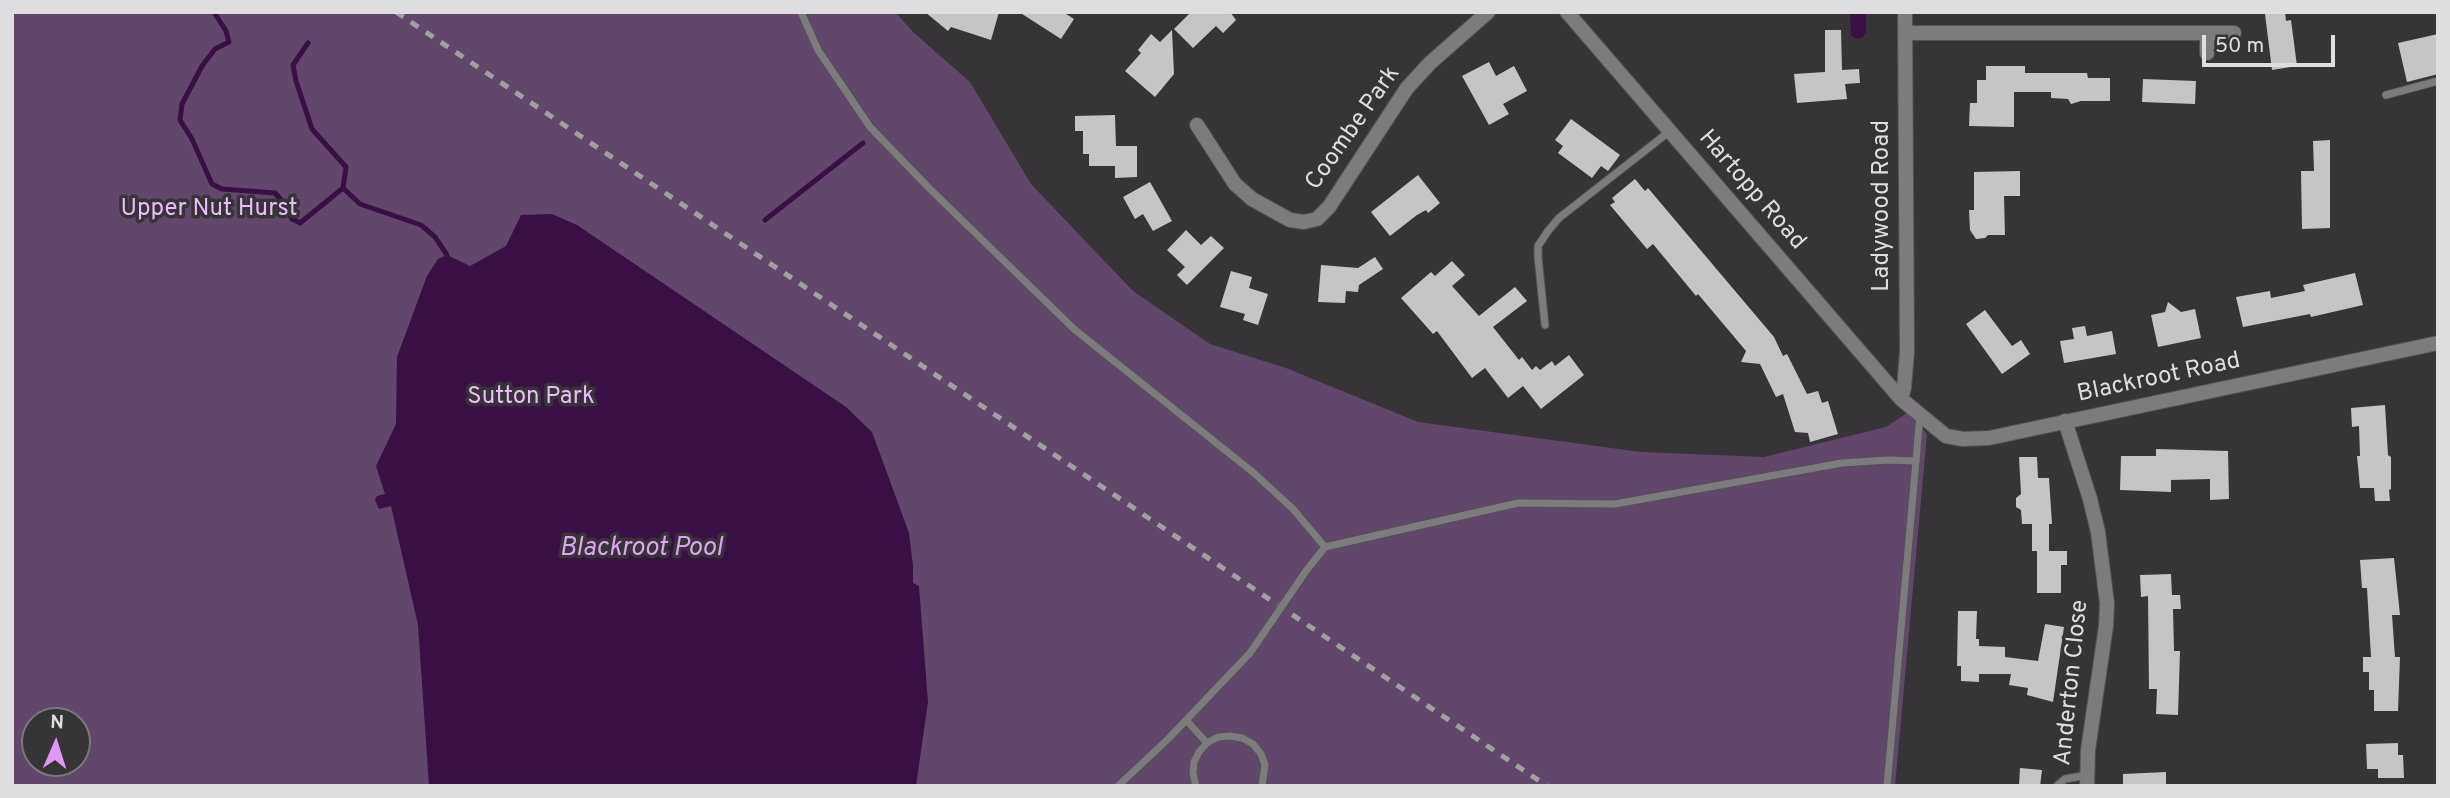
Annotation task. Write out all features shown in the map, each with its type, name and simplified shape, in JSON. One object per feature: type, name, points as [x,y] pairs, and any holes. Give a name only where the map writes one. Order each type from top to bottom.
[{"type":"street","name":"Coombe Park","points":[[1197,125],[1236,184],[1252,199],[1290,220],[1304,222],[1317,219],[1329,208],[1407,88],[1430,63],[1488,12]]},
{"type":"street","name":"Hartopp Road","points":[[1567,12],[1901,399]]},
{"type":"street","name":"Ladywood Road","points":[[1901,399],[1907,352],[1905,12]]},
{"type":"street","points":[[1905,33],[2234,33]]},
{"type":"street","points":[[2207,33],[2207,53]]},
{"type":"street","name":"Blackroot Road","points":[[1901,399],[1946,436],[1963,439],[1989,438],[2438,343]]},
{"type":"street","name":"Anderton Close","points":[[2065,421],[2098,531],[2106,603],[2106,626],[2088,750],[2087,780]]},
{"type":"lane","points":[[801,12],[818,50],[870,127],[930,189],[1074,329],[1255,474],[1293,509],[1325,547]]},
{"type":"lane","points":[[2386,95],[2438,81]]},
{"type":"lane","points":[[1545,325],[1538,246],[1559,218],[1670,131]]},
{"type":"lane","points":[[1887,786],[1920,414]]},
{"type":"lane","points":[[1118,786],[1250,653],[1325,547],[1518,503],[1615,505],[1842,463],[1916,461]]},
{"type":"lane","points":[[1186,720],[1207,743]]},
{"type":"lane","points":[[1196,786],[1194,762],[1199,752],[1207,743],[1218,737],[1230,736],[1253,744],[1261,754],[1265,765],[1262,786]]},
{"type":"lane","points":[[2057,786],[2065,779],[2087,780]]},
{"type":"green space","name":"Sutton Park","points":[[12,12],[895,12],[913,32],[970,82],[1031,184],[1133,291],[1210,344],[1286,368],[1418,422],[1641,452],[1764,457],[1886,427],[1907,413],[1927,434],[1895,786],[12,786]]},
{"type":"water","points":[[1850,12],[1866,12],[1866,32],[1862,38],[1856,39],[1851,35]]},
{"type":"water","name":"Blackroot Pool","points":[[552,214],[577,225],[846,407],[872,432],[909,533],[913,583],[919,586],[928,702],[916,786],[429,786],[418,625],[391,506],[379,509],[375,500],[377,496],[385,494],[376,466],[396,424],[397,357],[427,276],[438,259],[447,255],[470,266],[506,246],[521,215]]},
{"type":"building","points":[[925,12],[999,12],[991,40],[951,27],[948,31]]},
{"type":"building","points":[[1019,12],[1063,12],[1074,19],[1061,39]]},
{"type":"building","points":[[1191,12],[1230,12],[1236,20],[1223,33],[1216,26],[1193,48],[1174,29]]},
{"type":"building","points":[[2285,12],[2286,21],[2291,20],[2297,66],[2272,70],[2265,14]]},
{"type":"building","points":[[1172,30],[1174,74],[1155,97],[1125,71],[1141,53],[1138,50],[1151,34],[1160,42]]},
{"type":"building","points":[[1825,30],[1841,30],[1842,70],[1859,69],[1860,83],[1845,84],[1847,99],[1797,103],[1794,74],[1825,72]]},
{"type":"building","points":[[2438,34],[2438,74],[2407,82],[2398,43]]},
{"type":"building","points":[[1489,62],[1496,76],[1514,66],[1527,91],[1503,104],[1509,114],[1489,125],[1462,76]]},
{"type":"building","points":[[1986,66],[2025,66],[2025,73],[2087,73],[2088,78],[2110,78],[2110,101],[2081,101],[2071,104],[2068,99],[2051,98],[2051,92],[2014,92],[2014,127],[1969,126],[1970,103],[1977,103],[1977,80],[1986,80]]},
{"type":"building","points":[[2143,79],[2196,81],[2195,104],[2142,102]]},
{"type":"building","points":[[1115,115],[1116,146],[1137,146],[1137,177],[1115,178],[1115,166],[1089,166],[1089,154],[1083,154],[1083,131],[1075,131],[1075,116]]},
{"type":"building","points":[[1571,119],[1620,155],[1608,171],[1601,166],[1592,178],[1558,153],[1563,146],[1555,140]]},
{"type":"building","points":[[2330,140],[2330,228],[2302,229],[2301,171],[2314,171],[2313,141]]},
{"type":"building","points":[[2020,171],[2020,196],[2004,196],[2005,235],[1988,235],[1976,239],[1970,230],[1969,210],[1974,210],[1974,172]]},
{"type":"building","points":[[1418,175],[1440,203],[1428,213],[1426,210],[1417,215],[1390,236],[1371,212]]},
{"type":"building","points":[[1635,179],[1645,191],[1648,188],[1774,337],[1783,356],[1787,354],[1807,394],[1818,391],[1822,403],[1828,401],[1838,434],[1810,442],[1808,433],[1795,432],[1783,394],[1776,397],[1760,364],[1741,362],[1746,351],[1653,244],[1647,249],[1610,205],[1615,202],[1612,198]]},
{"type":"building","points":[[1150,182],[1172,221],[1153,231],[1143,214],[1135,219],[1123,197]]},
{"type":"building","points":[[1186,230],[1201,245],[1211,236],[1224,248],[1187,285],[1177,275],[1185,267],[1167,250]]},
{"type":"building","points":[[1375,257],[1383,269],[1359,285],[1358,292],[1346,291],[1345,303],[1318,302],[1321,265],[1358,268]]},
{"type":"building","points":[[1452,261],[1465,275],[1452,286],[1479,316],[1515,287],[1527,301],[1493,327],[1519,360],[1522,357],[1532,370],[1536,366],[1540,370],[1552,361],[1555,366],[1569,355],[1584,375],[1541,409],[1523,386],[1508,398],[1485,368],[1472,378],[1437,331],[1433,334],[1401,298],[1431,272],[1435,276]]},
{"type":"building","points":[[1231,271],[1252,277],[1249,288],[1268,294],[1258,325],[1243,320],[1245,314],[1220,307]]},
{"type":"building","points":[[2355,273],[2363,305],[2311,317],[2310,314],[2243,327],[2236,297],[2270,291],[2271,298],[2305,291],[2303,285]]},
{"type":"building","points":[[2168,302],[2181,312],[2195,309],[2201,338],[2158,347],[2151,315],[2165,312]]},
{"type":"building","points":[[1985,310],[2012,346],[2021,340],[2030,354],[2002,374],[1966,324]]},
{"type":"building","points":[[2085,326],[2087,336],[2112,331],[2116,354],[2064,363],[2060,341],[2074,339],[2072,328]]},
{"type":"building","points":[[2385,405],[2388,455],[2391,457],[2390,501],[2375,501],[2374,488],[2360,488],[2357,456],[2360,456],[2359,426],[2352,427],[2351,408]]},
{"type":"building","points":[[2156,449],[2228,451],[2229,499],[2210,500],[2210,479],[2171,480],[2171,492],[2120,490],[2121,456],[2156,456]]},
{"type":"building","points":[[2019,457],[2037,457],[2038,478],[2049,478],[2052,524],[2049,524],[2049,551],[2067,551],[2067,565],[2061,565],[2061,593],[2037,593],[2037,551],[2032,551],[2032,524],[2022,524],[2021,510],[2016,507],[2016,498],[2021,494]]},
{"type":"building","points":[[2394,558],[2400,615],[2392,615],[2395,657],[2400,657],[2398,711],[2374,711],[2374,690],[2369,690],[2369,672],[2363,672],[2363,657],[2371,657],[2367,588],[2362,588],[2360,560]]},
{"type":"building","points":[[2171,574],[2172,595],[2180,595],[2181,609],[2173,609],[2174,651],[2180,651],[2178,715],[2156,714],[2157,689],[2149,689],[2148,596],[2141,597],[2140,575]]},
{"type":"building","points":[[1958,611],[1977,611],[1976,639],[1979,639],[1979,646],[2005,647],[2005,657],[2038,661],[2045,624],[2064,627],[2053,702],[2027,695],[2028,688],[2009,685],[2011,674],[1979,674],[1979,682],[1961,681],[1961,666],[1957,666]]},
{"type":"building","points":[[2398,743],[2398,755],[2403,755],[2404,778],[2378,778],[2378,769],[2367,769],[2366,744]]},
{"type":"building","points":[[2020,768],[2042,770],[2040,786],[2019,786]]},
{"type":"building","points":[[2166,772],[2166,786],[2123,786],[2123,774]]},
{"type":"waterway","points":[[214,12],[226,31],[229,42],[215,49],[202,66],[182,104],[180,120],[192,139],[212,184],[222,189],[275,193],[292,219],[300,223],[343,188],[360,204],[421,225],[435,237],[447,255]]},
{"type":"waterway","points":[[308,43],[293,65],[296,81],[312,129],[346,167],[343,188]]},
{"type":"waterway","points":[[765,220],[863,143]]},
{"type":"railway","points":[[396,12],[1547,786]]},
{"type":"park label","name":"Upper Nut Hurst","points":[[209,210]]}]
